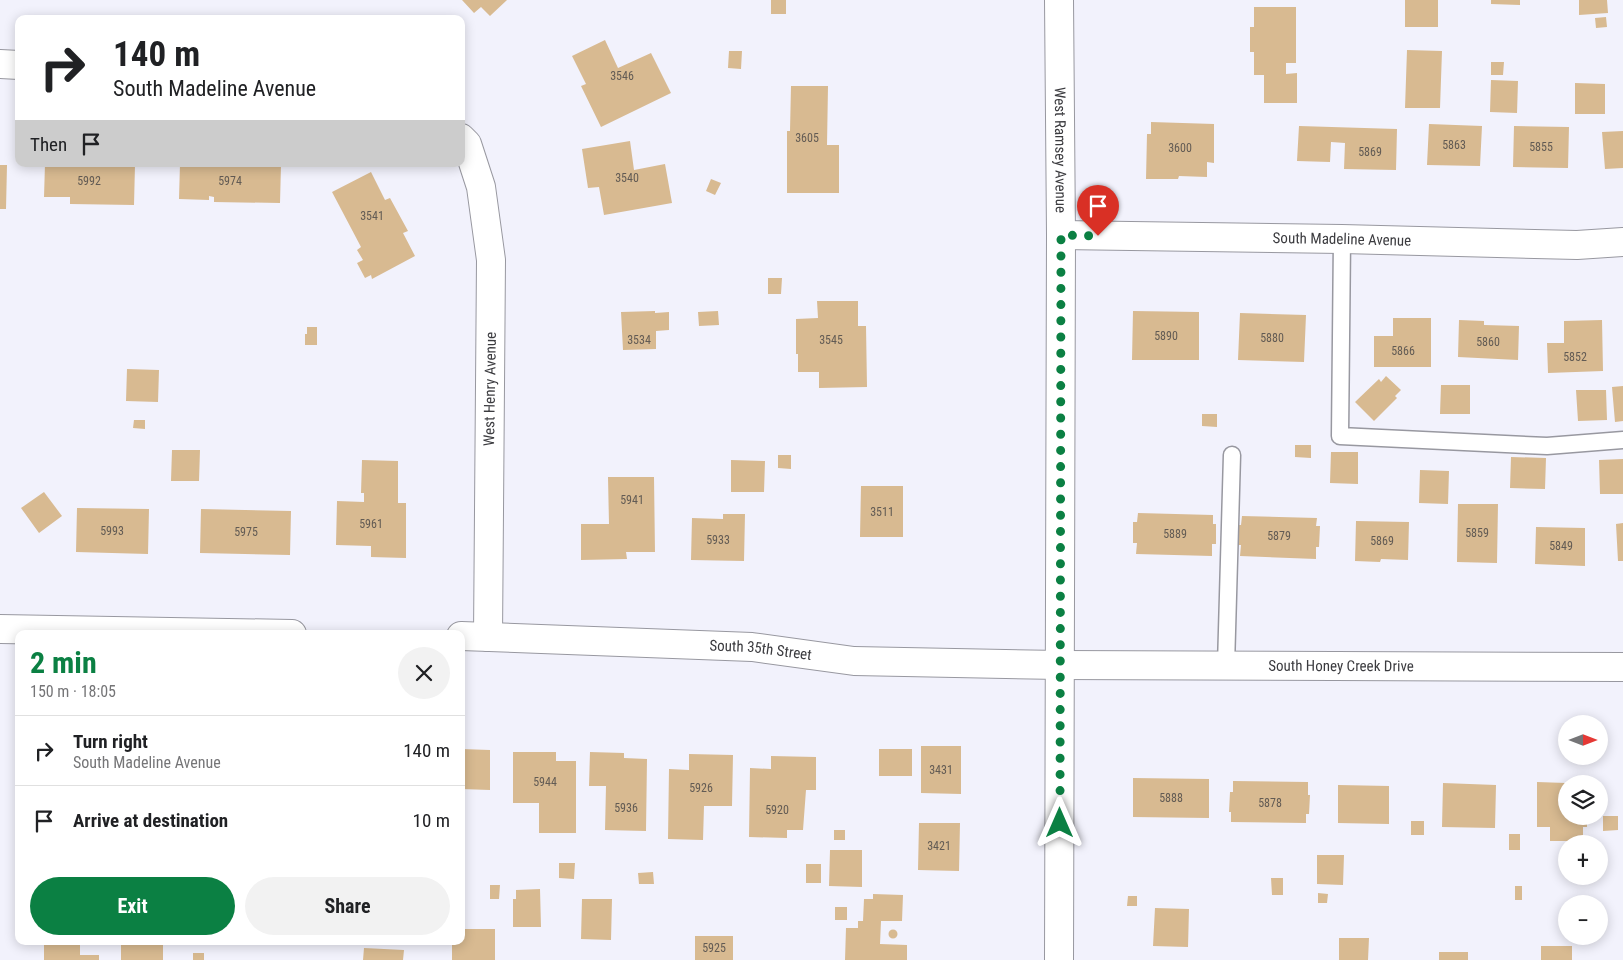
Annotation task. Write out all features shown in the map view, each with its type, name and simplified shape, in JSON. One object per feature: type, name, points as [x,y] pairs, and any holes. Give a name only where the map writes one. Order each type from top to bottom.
[{"type":"street","name":"West Ramsey Avenue","points":[[1059,0],[1061,235],[1059,960]]},
{"type":"street","points":[[0,64],[15,65]]},
{"type":"street","name":"West Henry Avenue","points":[[465,144],[482,187],[491,260],[474,637]]},
{"type":"street","name":"South Madeline Avenue","points":[[1061,235],[1577,245],[1623,242]]},
{"type":"street","points":[[0,629],[58,630]]},
{"type":"street","name":"South 35th Street","points":[[474,637],[752,646],[854,661],[1060,665]]},
{"type":"street","name":"South Honey Creek Drive","points":[[1060,665],[1623,667]]},
{"type":"lane","points":[[1342,239],[1340,436],[1547,446],[1623,440]]},
{"type":"lane","points":[[1226,666],[1232,455]]},
{"type":"building","points":[[462,0],[507,0],[490,16],[481,7],[474,13]]},
{"type":"building","points":[[771,0],[786,0],[786,14],[771,14]]},
{"type":"building","points":[[1405,0],[1438,0],[1438,27],[1405,27]]},
{"type":"building","points":[[1491,0],[1520,0],[1520,5],[1491,4]]},
{"type":"building","points":[[1579,0],[1607,0],[1608,13],[1579,15]]},
{"type":"building","points":[[1254,7],[1296,7],[1296,63],[1286,63],[1286,74],[1297,73],[1297,103],[1264,103],[1264,75],[1254,75],[1254,52],[1250,52],[1250,27],[1254,27]]},
{"type":"building","points":[[1606,17],[1607,27],[1596,28],[1595,18]]},
{"type":"building","points":[[605,40],[618,68],[651,53],[671,93],[601,127],[581,86],[586,84],[572,56]]},
{"type":"building","points":[[1407,50],[1442,51],[1440,108],[1405,108]]},
{"type":"building","points":[[729,51],[742,51],[741,69],[728,68]]},
{"type":"building","points":[[1491,62],[1504,62],[1503,75],[1491,75]]},
{"type":"building","points":[[1491,80],[1518,81],[1517,113],[1490,112]]},
{"type":"building","points":[[1575,83],[1605,84],[1605,114],[1575,114]]},
{"type":"building","points":[[791,86],[828,86],[827,145],[839,145],[839,193],[787,193],[787,131],[790,131]]},
{"type":"building","points":[[1151,122],[1214,124],[1214,163],[1207,162],[1207,177],[1179,176],[1178,179],[1146,179],[1147,134],[1151,134]]},
{"type":"building","points":[[1429,124],[1482,126],[1480,166],[1427,165]]},
{"type":"building","points":[[1299,126],[1397,129],[1396,170],[1344,169],[1345,143],[1331,142],[1330,162],[1297,161]]},
{"type":"building","points":[[1514,126],[1569,127],[1568,168],[1513,167]]},
{"type":"building","points":[[1623,131],[1623,168],[1605,169],[1602,132]]},
{"type":"building","points":[[630,141],[634,170],[665,164],[672,203],[604,215],[599,187],[588,188],[582,149]]},
{"type":"building","points":[[0,165],[7,165],[6,209],[0,209]]},
{"type":"building","points":[[45,167],[135,167],[134,205],[70,204],[70,197],[44,197]]},
{"type":"building","points":[[180,167],[281,167],[280,203],[214,202],[214,197],[209,196],[209,200],[179,199]]},
{"type":"building","points":[[371,172],[385,200],[390,198],[408,231],[403,233],[415,256],[372,279],[371,275],[365,278],[357,263],[363,260],[357,250],[361,247],[332,192]]},
{"type":"building","points":[[711,179],[721,183],[715,195],[706,191]]},
{"type":"building","points":[[768,278],[782,278],[781,294],[768,294]]},
{"type":"building","points":[[817,301],[858,301],[858,326],[866,326],[867,387],[819,388],[819,372],[798,372],[796,319],[818,318]]},
{"type":"building","points":[[655,311],[655,313],[669,312],[669,330],[656,331],[656,349],[623,350],[621,312]]},
{"type":"building","points":[[718,311],[719,325],[699,326],[698,312]]},
{"type":"building","points":[[1133,311],[1199,312],[1199,360],[1132,360]]},
{"type":"building","points":[[1240,313],[1306,315],[1304,362],[1238,360]]},
{"type":"building","points":[[1393,318],[1431,318],[1431,367],[1374,367],[1374,336],[1393,336]]},
{"type":"building","points":[[1459,320],[1484,321],[1484,325],[1519,326],[1518,360],[1458,357]]},
{"type":"building","points":[[1602,320],[1603,371],[1548,373],[1547,343],[1564,343],[1564,321]]},
{"type":"building","points":[[307,327],[317,327],[317,345],[305,345]]},
{"type":"building","points":[[127,369],[159,370],[158,402],[126,401]]},
{"type":"building","points":[[1386,376],[1401,390],[1395,396],[1397,398],[1374,421],[1355,402],[1379,379],[1381,382]]},
{"type":"building","points":[[1441,385],[1470,385],[1470,414],[1440,414]]},
{"type":"building","points":[[1623,386],[1623,421],[1615,422],[1612,387]]},
{"type":"building","points":[[1576,390],[1606,390],[1607,420],[1578,421]]},
{"type":"building","points":[[1202,414],[1217,414],[1217,427],[1202,426]]},
{"type":"building","points":[[134,420],[145,420],[145,429],[133,428]]},
{"type":"building","points":[[1295,445],[1311,445],[1311,458],[1295,457]]},
{"type":"building","points":[[172,450],[200,450],[199,481],[171,481]]},
{"type":"building","points":[[1331,452],[1358,452],[1358,484],[1330,483]]},
{"type":"building","points":[[778,455],[791,455],[791,469],[778,468]]},
{"type":"building","points":[[1511,457],[1546,458],[1545,489],[1510,488]]},
{"type":"building","points":[[1623,459],[1623,494],[1600,494],[1599,460]]},
{"type":"building","points":[[362,460],[398,461],[398,503],[406,503],[406,558],[371,557],[371,546],[336,545],[337,501],[364,502],[364,493],[361,493]]},
{"type":"building","points":[[731,460],[765,461],[764,492],[731,492]]},
{"type":"building","points":[[1420,470],[1449,471],[1448,504],[1419,503]]},
{"type":"building","points":[[608,477],[654,477],[655,552],[626,552],[627,559],[581,560],[581,524],[609,524]]},
{"type":"building","points":[[861,486],[903,486],[903,537],[860,537]]},
{"type":"building","points":[[44,492],[62,516],[39,533],[21,508]]},
{"type":"building","points":[[1458,504],[1498,504],[1497,563],[1457,562]]},
{"type":"building","points":[[77,508],[149,509],[148,554],[76,552]]},
{"type":"building","points":[[201,509],[291,511],[290,555],[200,553]]},
{"type":"building","points":[[1138,513],[1213,515],[1213,524],[1216,524],[1216,544],[1212,544],[1212,556],[1136,554],[1137,543],[1133,543],[1133,522],[1137,522]]},
{"type":"building","points":[[723,514],[745,514],[744,561],[691,560],[692,518],[723,519]]},
{"type":"building","points":[[1242,516],[1317,518],[1316,526],[1320,526],[1319,547],[1316,547],[1316,559],[1240,556],[1241,545],[1238,545],[1238,525],[1241,525]]},
{"type":"building","points":[[1356,521],[1409,522],[1408,560],[1381,559],[1380,562],[1355,561]]},
{"type":"building","points":[[1623,523],[1623,561],[1618,561],[1616,524]]},
{"type":"building","points":[[1536,527],[1585,528],[1585,566],[1535,564]]},
{"type":"building","points":[[921,746],[961,746],[961,794],[921,793]]},
{"type":"building","points":[[465,749],[490,750],[490,790],[465,789]]},
{"type":"building","points":[[879,749],[912,749],[912,776],[879,776]]},
{"type":"building","points":[[513,752],[556,752],[556,761],[576,761],[576,833],[539,833],[539,803],[513,803]]},
{"type":"building","points":[[590,752],[624,753],[624,758],[647,759],[646,831],[605,830],[606,786],[589,786]]},
{"type":"building","points":[[689,754],[733,755],[732,806],[704,806],[703,840],[668,839],[669,769],[689,770]]},
{"type":"building","points":[[771,756],[816,757],[816,790],[806,790],[803,830],[787,830],[787,838],[749,837],[750,768],[771,769]]},
{"type":"building","points":[[1133,778],[1209,779],[1209,818],[1133,817]]},
{"type":"building","points":[[1233,781],[1308,782],[1308,795],[1310,795],[1309,814],[1306,814],[1306,823],[1231,822],[1231,812],[1229,812],[1230,792],[1233,792]]},
{"type":"building","points":[[1537,782],[1558,783],[1558,825],[1587,825],[1587,827],[1583,827],[1583,835],[1558,835],[1558,841],[1550,841],[1550,827],[1537,827]]},
{"type":"building","points":[[1443,783],[1496,785],[1495,828],[1442,827]]},
{"type":"building","points":[[1338,785],[1389,786],[1389,824],[1338,823]]},
{"type":"building","points":[[1608,816],[1618,816],[1618,830],[1603,831],[1603,825],[1608,825]]},
{"type":"building","points":[[1411,821],[1424,821],[1424,835],[1411,835]]},
{"type":"building","points":[[919,823],[960,823],[959,871],[918,870]]},
{"type":"building","points":[[834,830],[845,830],[845,840],[834,840]]},
{"type":"building","points":[[1509,834],[1520,834],[1520,850],[1509,850]]},
{"type":"building","points":[[830,850],[862,850],[862,887],[829,886]]},
{"type":"building","points":[[1317,855],[1344,855],[1343,885],[1317,884]]},
{"type":"building","points":[[559,863],[575,863],[574,879],[559,878]]},
{"type":"building","points":[[806,864],[821,864],[821,883],[806,883]]},
{"type":"building","points":[[653,872],[654,884],[639,884],[638,873]]},
{"type":"building","points":[[1271,878],[1283,878],[1283,895],[1272,895]]},
{"type":"building","points":[[490,885],[500,885],[499,899],[490,899]]},
{"type":"building","points":[[1515,886],[1522,886],[1522,900],[1515,900]]},
{"type":"building","points":[[540,889],[541,927],[513,927],[513,899],[516,899],[516,890]]},
{"type":"building","points":[[1318,893],[1328,894],[1327,903],[1318,903]]},
{"type":"building","points":[[873,894],[903,895],[902,921],[881,921],[880,944],[907,945],[907,960],[845,960],[846,928],[858,928],[858,921],[863,921],[864,899],[873,899]]},
{"type":"building","points":[[1128,896],[1137,896],[1137,906],[1127,906]]},
{"type":"building","points":[[582,899],[612,899],[611,940],[581,939]]},
{"type":"building","points":[[835,907],[847,907],[847,920],[835,920]]},
{"type":"building","points":[[1155,908],[1189,909],[1188,947],[1153,946]]},
{"type":"building","points":[[465,929],[495,929],[495,960],[452,960],[452,945],[465,945]]},
{"type":"building","points":[[893,929],[898,934],[893,939],[888,934]]},
{"type":"building","points":[[695,936],[733,936],[733,960],[695,960]]},
{"type":"building","points":[[1339,938],[1369,938],[1368,960],[1339,960]]},
{"type":"building","points":[[44,945],[80,945],[80,955],[99,955],[99,960],[44,960]]},
{"type":"building","points":[[121,945],[163,945],[163,960],[121,960]]},
{"type":"building","points":[[1541,946],[1572,946],[1572,960],[1541,960]]},
{"type":"building","points":[[364,948],[404,950],[403,960],[363,960]]},
{"type":"building","points":[[1439,952],[1468,952],[1468,960],[1439,960]]},
{"type":"building","points":[[193,953],[204,953],[204,960],[193,960]]},
{"type":"route","points":[[1060,823],[1061,235],[1098,236]]}]
